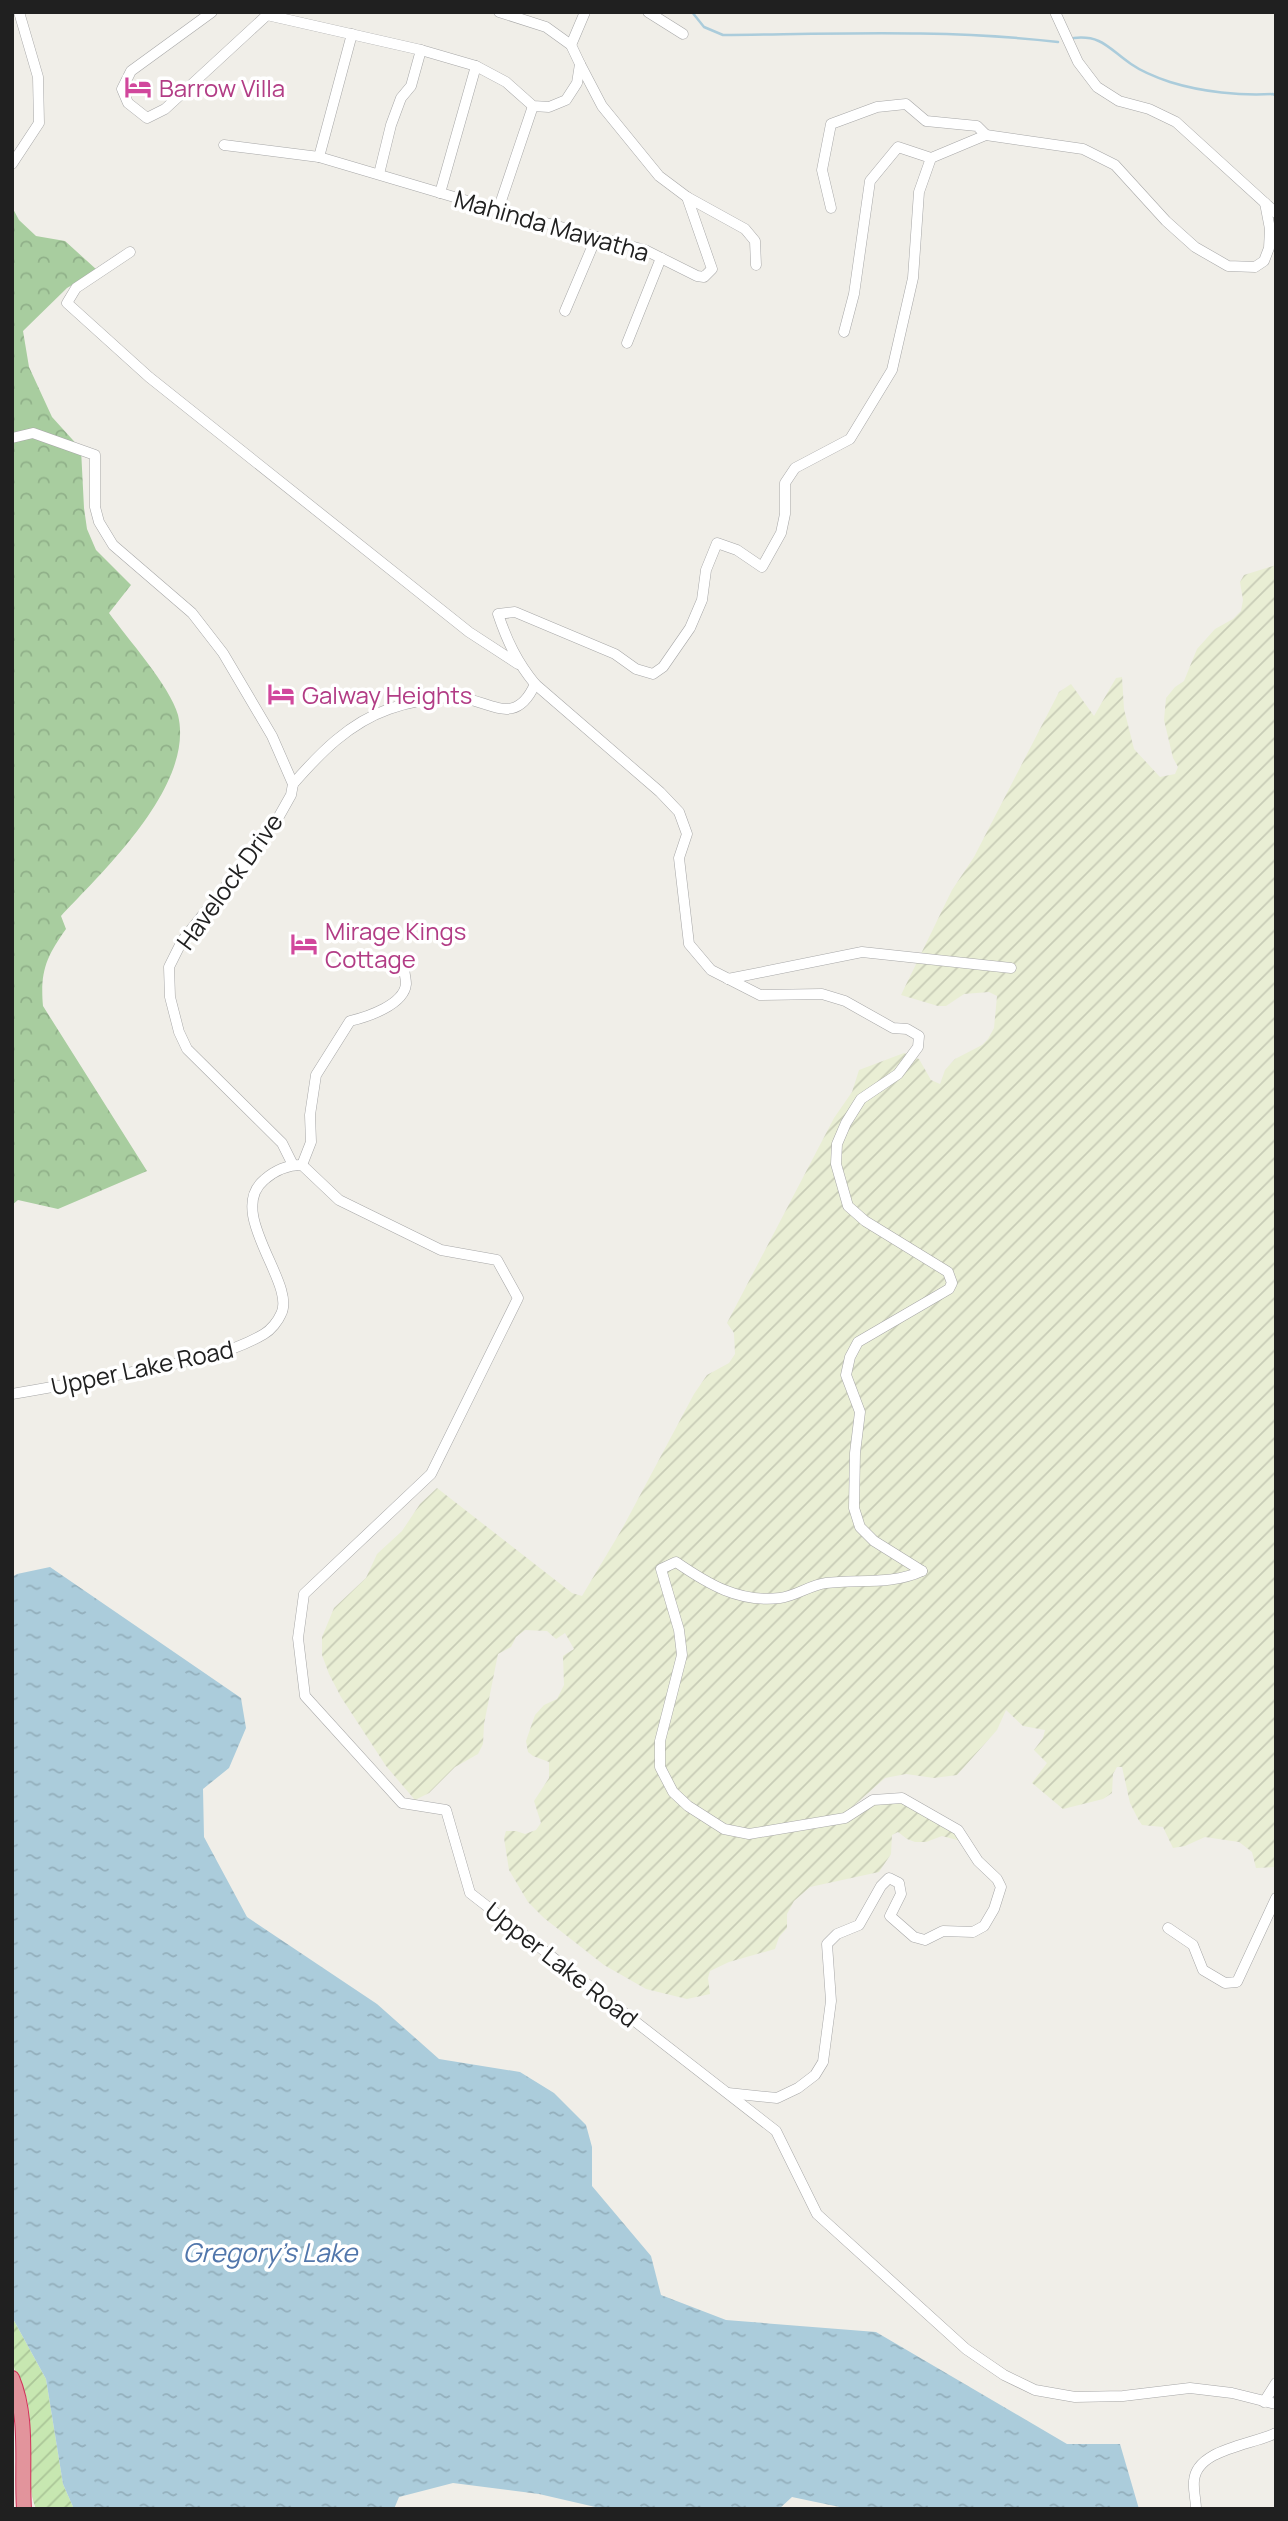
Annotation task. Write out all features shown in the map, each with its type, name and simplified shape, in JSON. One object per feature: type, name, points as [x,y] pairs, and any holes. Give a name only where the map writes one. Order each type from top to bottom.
[{"type":"highway","points":[[12,2378],[18,2392],[22,2426],[24,2509]]},
{"type":"street","points":[[12,164],[39,123],[38,77],[19,12]]},
{"type":"street","points":[[212,12],[131,71],[122,89],[128,103],[147,118],[165,109],[267,15],[421,50],[476,66],[506,82],[533,106],[549,107],[566,100],[577,83],[580,64]]},
{"type":"street","points":[[499,12],[546,27],[570,45],[602,106],[659,176],[687,197],[746,229],[755,241],[756,265]]},
{"type":"street","points":[[570,45],[586,12]]},
{"type":"street","points":[[648,12],[683,34]]},
{"type":"street","points":[[1055,12],[1078,62],[1097,87],[1119,101],[1149,109],[1176,122],[1276,213]]},
{"type":"street","points":[[319,158],[352,34]]},
{"type":"street","points":[[379,174],[391,125],[401,98],[411,86],[421,50]]},
{"type":"street","points":[[440,193],[476,66]]},
{"type":"street","points":[[831,208],[822,170],[831,124],[877,107],[906,104],[926,121],[977,127],[986,135]]},
{"type":"street","points":[[498,210],[533,106]]},
{"type":"street","points":[[844,332],[853,294],[870,181],[898,147],[931,158],[986,135],[1083,149],[1115,164],[1166,221],[1195,247],[1228,266],[1255,267],[1264,261],[1269,248],[1265,203]]},
{"type":"street","name":"Mahinda Mawatha","points":[[224,145],[319,158],[379,174],[645,250],[704,277],[712,269],[687,197]]},
{"type":"street","points":[[728,2094],[777,2098],[798,2088],[815,2075],[822,2062],[831,2001],[827,1944],[837,1934],[859,1925],[881,1886],[889,1878],[899,1883],[901,1894],[890,1916],[914,1937],[925,1940],[943,1931],[973,1932],[984,1926],[994,1909],[1001,1887],[997,1879],[978,1861],[958,1830],[902,1798],[873,1800],[845,1818],[749,1833],[724,1829],[688,1806],[673,1791],[660,1767],[660,1741],[682,1656],[679,1630],[661,1569],[676,1562],[710,1585],[746,1597],[781,1598],[823,1583],[905,1579],[922,1571],[874,1541],[860,1527],[854,1508],[855,1453],[860,1412],[846,1375],[850,1357],[859,1342],[948,1289],[951,1283],[948,1272],[865,1221],[848,1206],[836,1164],[837,1144],[861,1099],[898,1074],[918,1047],[919,1035],[907,1029],[893,1028],[845,1001],[822,994],[760,995],[710,970],[689,944],[679,858],[687,834],[679,812],[660,792],[536,684],[521,667],[507,642],[498,614],[515,612],[615,654],[636,669],[653,674],[663,667],[690,628],[702,600],[706,570],[717,543],[737,550],[762,567],[781,534],[785,513],[785,483],[795,468],[850,439],[892,370],[913,278],[919,192],[931,158]]},
{"type":"street","points":[[565,311],[596,238]]},
{"type":"street","points":[[130,251],[76,288],[67,303],[149,377],[469,632],[521,667]]},
{"type":"street","points":[[627,343],[661,258]]},
{"type":"street","name":"Havelock Drive","points":[[12,438],[33,433],[95,455],[95,507],[99,522],[113,544],[192,612],[223,653],[272,736],[293,784],[291,795],[273,827],[182,941],[169,967],[170,997],[178,1032],[187,1049],[282,1143],[298,1165]]},
{"type":"street","points":[[293,784],[329,745],[356,725],[389,709],[422,700],[456,697],[503,711],[517,707],[536,684]]},
{"type":"street","points":[[727,979],[862,952],[1011,968]]},
{"type":"street","points":[[298,1165],[311,1142],[310,1115],[316,1075],[350,1021],[372,1016],[399,999],[406,987],[404,967]]},
{"type":"street","name":"Upper Lake Road","points":[[12,1394],[184,1362],[245,1344],[268,1332],[283,1312],[284,1295],[259,1241],[253,1204],[259,1184],[272,1172],[298,1165],[339,1200],[441,1250],[497,1260],[518,1298],[431,1474],[304,1594],[298,1638],[305,1696],[402,1803],[446,1810],[470,1893],[776,2131],[817,2214],[966,2349],[1004,2375],[1035,2390],[1075,2398],[1123,2396],[1190,2388],[1233,2393],[1276,2404]]},
{"type":"street","points":[[1168,1928],[1193,1945],[1203,1970],[1225,1983],[1237,1982],[1276,1898]]},
{"type":"street","points":[[1264,2402],[1276,2383]]},
{"type":"street","points":[[1196,2509],[1194,2478],[1202,2462],[1218,2452],[1259,2441],[1276,2433]]},
{"type":"green space","points":[[12,207],[19,220],[36,236],[65,241],[97,270],[67,288],[23,331],[29,367],[52,417],[81,449],[87,529],[96,550],[131,585],[109,613],[166,690],[178,715],[180,742],[173,769],[160,797],[142,824],[100,875],[61,916],[66,929],[49,957],[43,984],[43,1006],[147,1171],[58,1209],[18,1200],[12,1205]]},
{"type":"green space","points":[[1276,565],[1276,1867],[1256,1868],[1252,1852],[1239,1842],[1205,1837],[1173,1848],[1163,1827],[1142,1825],[1138,1819],[1130,1803],[1122,1767],[1117,1767],[1113,1774],[1112,1793],[1103,1799],[1063,1809],[1032,1783],[1047,1763],[1034,1750],[1043,1738],[1045,1730],[1023,1726],[1006,1710],[997,1730],[957,1775],[934,1778],[906,1774],[885,1778],[850,1809],[874,1803],[904,1803],[953,1829],[961,1841],[942,1836],[926,1842],[915,1842],[898,1832],[892,1835],[891,1854],[879,1872],[810,1887],[794,1901],[787,1914],[787,1928],[779,1937],[775,1949],[729,1962],[710,1971],[710,1994],[687,1999],[646,1989],[604,1965],[544,1918],[528,1902],[509,1870],[504,1838],[506,1831],[525,1834],[536,1830],[541,1823],[534,1801],[549,1778],[549,1762],[528,1752],[526,1741],[535,1715],[544,1705],[557,1699],[564,1685],[563,1656],[574,1649],[565,1633],[556,1639],[547,1631],[525,1630],[516,1637],[511,1647],[498,1654],[484,1724],[483,1744],[478,1754],[455,1767],[429,1793],[415,1800],[386,1766],[329,1674],[322,1655],[322,1637],[334,1608],[366,1578],[377,1554],[402,1531],[420,1504],[437,1488],[572,1593],[582,1596],[622,1529],[694,1394],[707,1375],[729,1363],[735,1354],[734,1333],[727,1323],[834,1118],[852,1092],[859,1070],[904,1053],[919,1059],[931,1080],[940,1084],[945,1070],[955,1059],[982,1045],[994,1028],[997,996],[989,992],[964,994],[946,1006],[901,995],[952,890],[974,857],[1059,692],[1071,684],[1094,716],[1116,678],[1122,677],[1124,709],[1134,749],[1160,777],[1175,774],[1178,767],[1173,758],[1164,720],[1166,698],[1184,681],[1197,649],[1215,629],[1241,611],[1243,600],[1240,582],[1244,575]]},
{"type":"green space","points":[[12,2317],[46,2379],[63,2484],[74,2509],[36,2509],[32,2497],[29,2473],[29,2412],[11,2355]]},
{"type":"water","name":"Gregory's Lake","points":[[50,1567],[241,1698],[246,1728],[229,1768],[203,1789],[204,1837],[247,1917],[377,2004],[439,2059],[520,2072],[554,2093],[586,2125],[592,2147],[592,2186],[651,2256],[661,2295],[726,2320],[876,2332],[1067,2444],[1120,2444],[1139,2509],[849,2509],[792,2497],[779,2509],[604,2509],[539,2494],[453,2483],[399,2497],[394,2509],[74,2509],[63,2484],[46,2379],[12,2317],[12,1577]]},
{"type":"waterway","points":[[692,12],[704,27],[723,35],[932,34],[1058,42]]},
{"type":"waterway","points":[[1074,38],[1099,41],[1135,67],[1170,82],[1222,92],[1276,96]]},
{"type":"place","name":"Barrow Villa","points":[[138,87]]},
{"type":"place","name":"Galway Heights","points":[[281,694]]},
{"type":"place","name":"Mirage Kings Cottage","points":[[304,944]]}]
